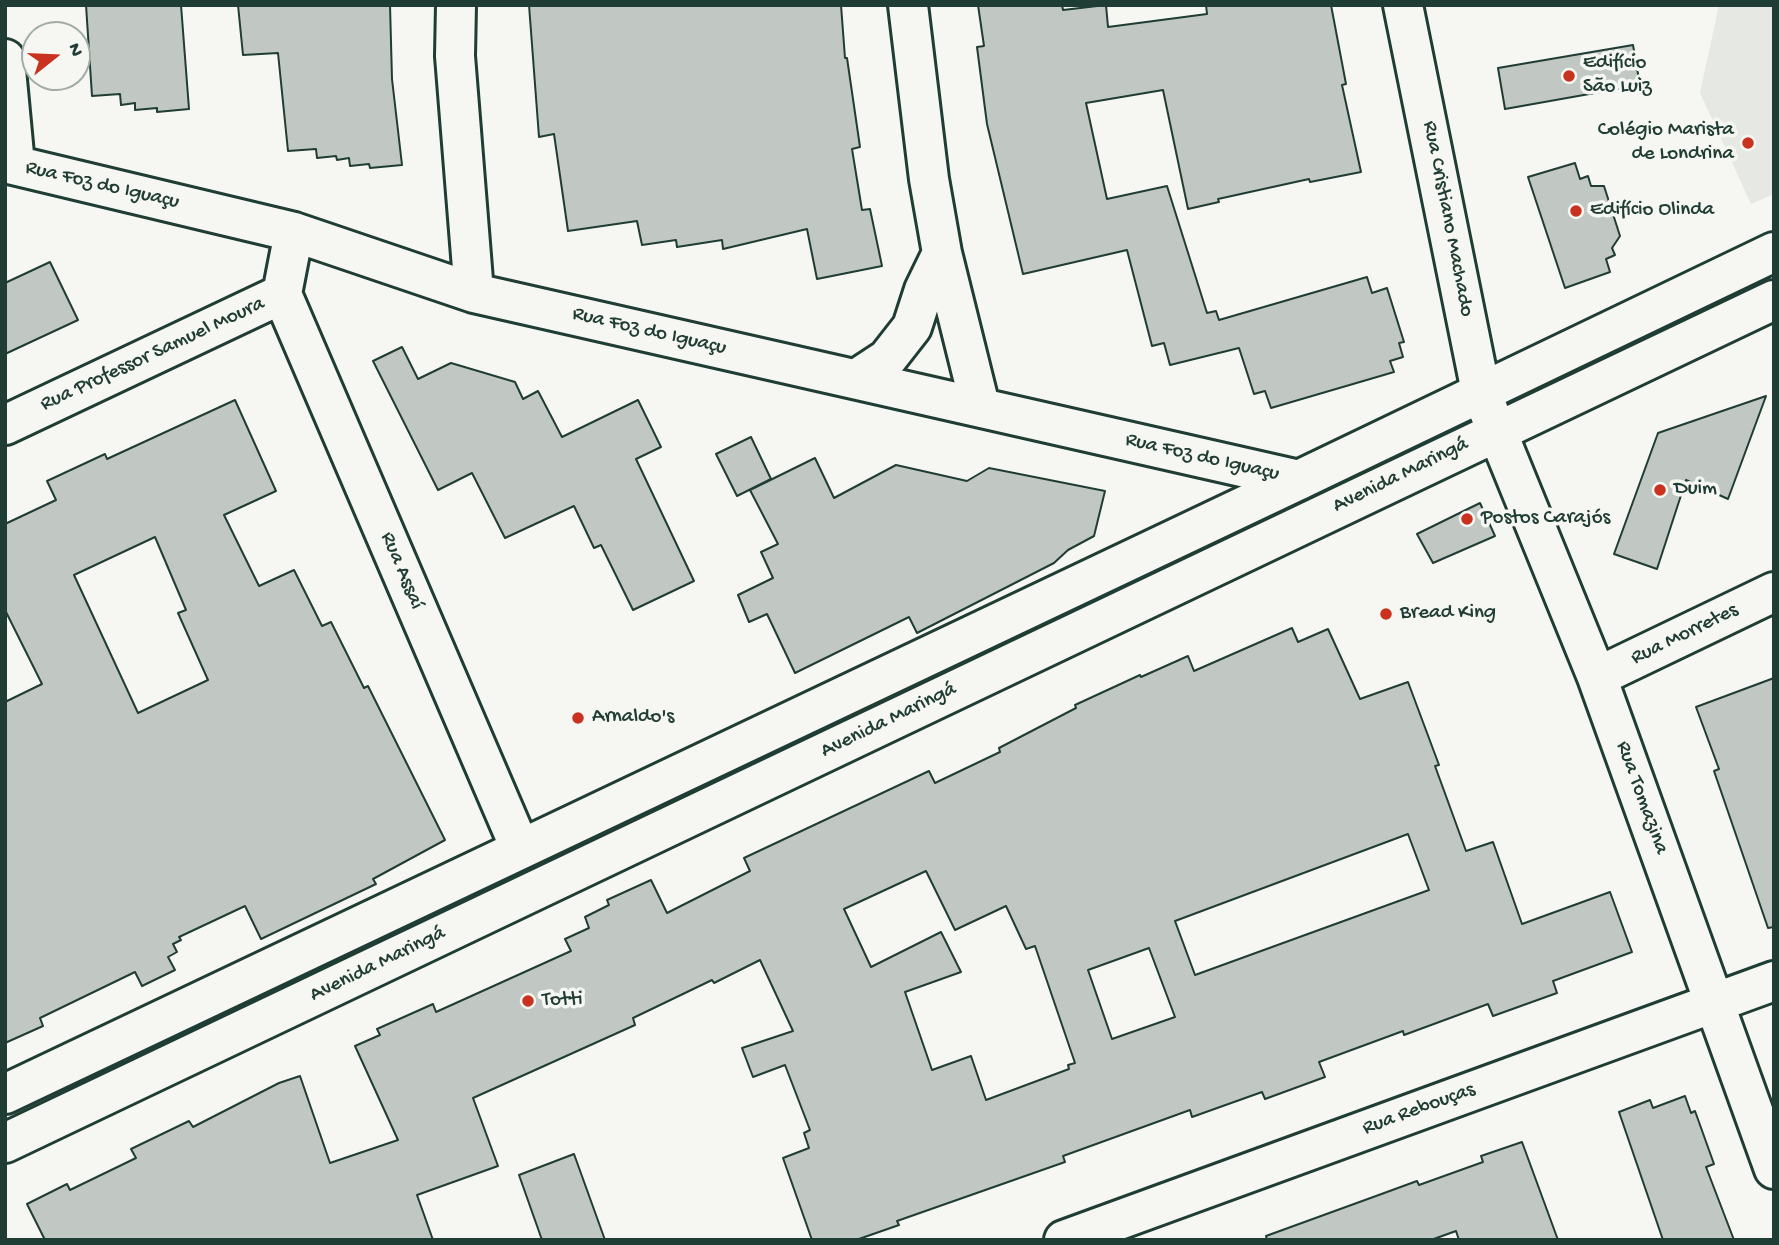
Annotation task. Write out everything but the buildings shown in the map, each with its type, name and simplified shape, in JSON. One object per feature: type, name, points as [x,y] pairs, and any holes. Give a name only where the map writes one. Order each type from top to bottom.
[{"type":"street","points":[[456,5],[455,56],[474,293]]},
{"type":"street","points":[[908,5],[929,179],[943,253],[980,406]]},
{"type":"street","name":"Rua Cristiano Machado","points":[[1403,5],[1481,392],[1497,431]]},
{"type":"street","points":[[5,59],[10,164]]},
{"type":"street","name":"Rua Foz do Iguaçu","points":[[10,164],[294,232],[474,293],[1299,480]]},
{"type":"street","name":"Rua Professor Samuel Moura","points":[[5,425],[282,294],[294,232]]},
{"type":"street","name":"Avenida Maringá","points":[[5,1094],[1774,252]]},
{"type":"street","points":[[858,378],[887,359],[912,327],[924,290],[943,253]]},
{"type":"street","name":"Rua Assaí","points":[[282,294],[520,848]]},
{"type":"street","name":"Avenida Maringá","points":[[5,1143],[1774,300]]},
{"type":"street","name":"Rua Tomazina","points":[[1497,431],[1597,677],[1774,1169]]},
{"type":"street","name":"Rua Morretes","points":[[1597,677],[1774,592]]},
{"type":"street","name":"Rua Rebouças","points":[[1064,1240],[1774,981]]},
{"type":"shaded area","name":"Colégio Marista de Londrina","points":[[1719,5],[1774,5],[1774,194],[1751,204],[1700,93]]},
{"type":"place","name":"Edifício São Luiz","points":[[1569,76]]},
{"type":"place","name":"Colégio Marista de Londrina","points":[[1748,143]]},
{"type":"place","name":"Edifício Olinda","points":[[1576,211]]},
{"type":"place","name":"Duim","points":[[1660,490]]},
{"type":"place","name":"Postos Carajós","points":[[1467,519]]},
{"type":"place","name":"Bread King","points":[[1386,614]]},
{"type":"place","name":"Arnaldo's","points":[[578,718]]},
{"type":"place","name":"Totti","points":[[528,1001]]}]
